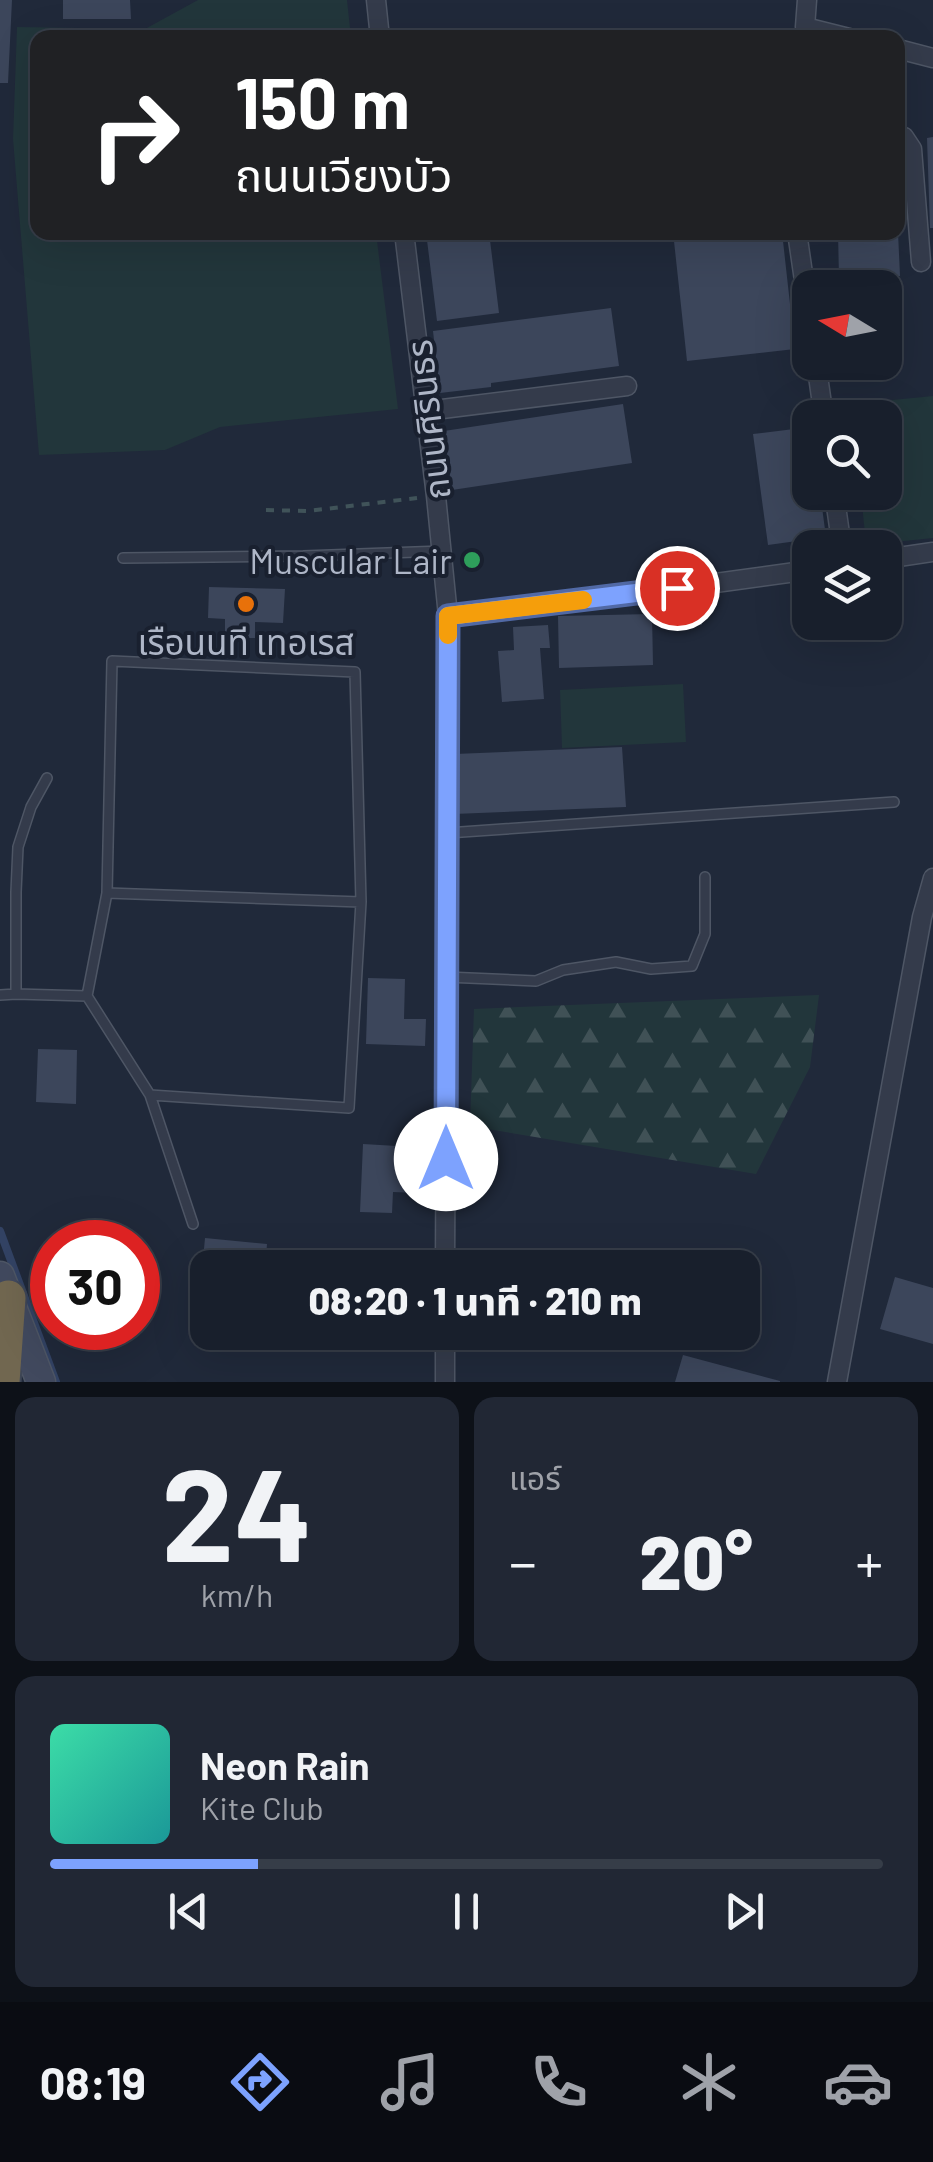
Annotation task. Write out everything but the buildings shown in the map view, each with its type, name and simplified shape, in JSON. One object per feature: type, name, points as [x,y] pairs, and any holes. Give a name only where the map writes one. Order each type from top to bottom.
[{"type":"highway","points":[[2,1382],[4,1287]]},
{"type":"main road","points":[[4,1287],[41,1382]]},
{"type":"street","points":[[376,0],[379,30]]},
{"type":"street","points":[[806,0],[806,27],[817,30]]},
{"type":"street","points":[[905,51],[933,58]]},
{"type":"street","points":[[905,138],[912,149],[921,262]]},
{"type":"street","name":"ถนนศิรินธร","points":[[405,240],[448,616],[446,1250]]},
{"type":"street","points":[[799,240],[803,270]]},
{"type":"street","points":[[426,411],[627,386]]},
{"type":"street","points":[[902,557],[933,552]]},
{"type":"street","points":[[448,616],[792,572]]},
{"type":"street","points":[[837,1382],[933,878]]},
{"type":"street","points":[[445,1350],[445,1382]]},
{"type":"lane","points":[[123,558],[442,551]]},
{"type":"lane","points":[[150,1095],[349,1108],[361,902],[354,672],[112,661],[107,893],[87,996],[150,1095],[194,1224]]},
{"type":"lane","points":[[16,994],[18,847],[30,806],[46,778]]},
{"type":"lane","points":[[447,833],[894,802]]},
{"type":"lane","points":[[446,978],[536,980],[564,970],[616,962],[650,970],[692,966],[705,934],[704,877]]},
{"type":"lane","points":[[107,893],[361,902]]},
{"type":"lane","points":[[0,996],[87,996]]},
{"type":"path","points":[[266,510],[308,511],[436,496]]},
{"type":"green space","points":[[198,0],[347,0],[350,30],[30,30],[30,240],[377,240],[398,409],[220,427],[165,450],[39,455],[13,139],[17,27],[145,29]]},
{"type":"green space","points":[[933,396],[933,538],[902,541],[902,530],[865,530],[863,510],[902,510],[902,400],[892,400]]},
{"type":"green space","points":[[683,684],[686,742],[562,748],[560,690]]},
{"type":"green space","points":[[819,995],[810,1067],[756,1174],[470,1126],[474,1009]]},
{"type":"waterway","points":[[0,1231],[56,1382]]},
{"type":"slow traffic","points":[[448,635],[448,616],[583,600]]},
{"type":"place","name":"Muscular Lair","points":[[472,560]]},
{"type":"place","name":"เรือนนที เทอเรส","points":[[246,604]]},
{"type":"route","points":[[446,1159],[448,616],[677,588]]}]
